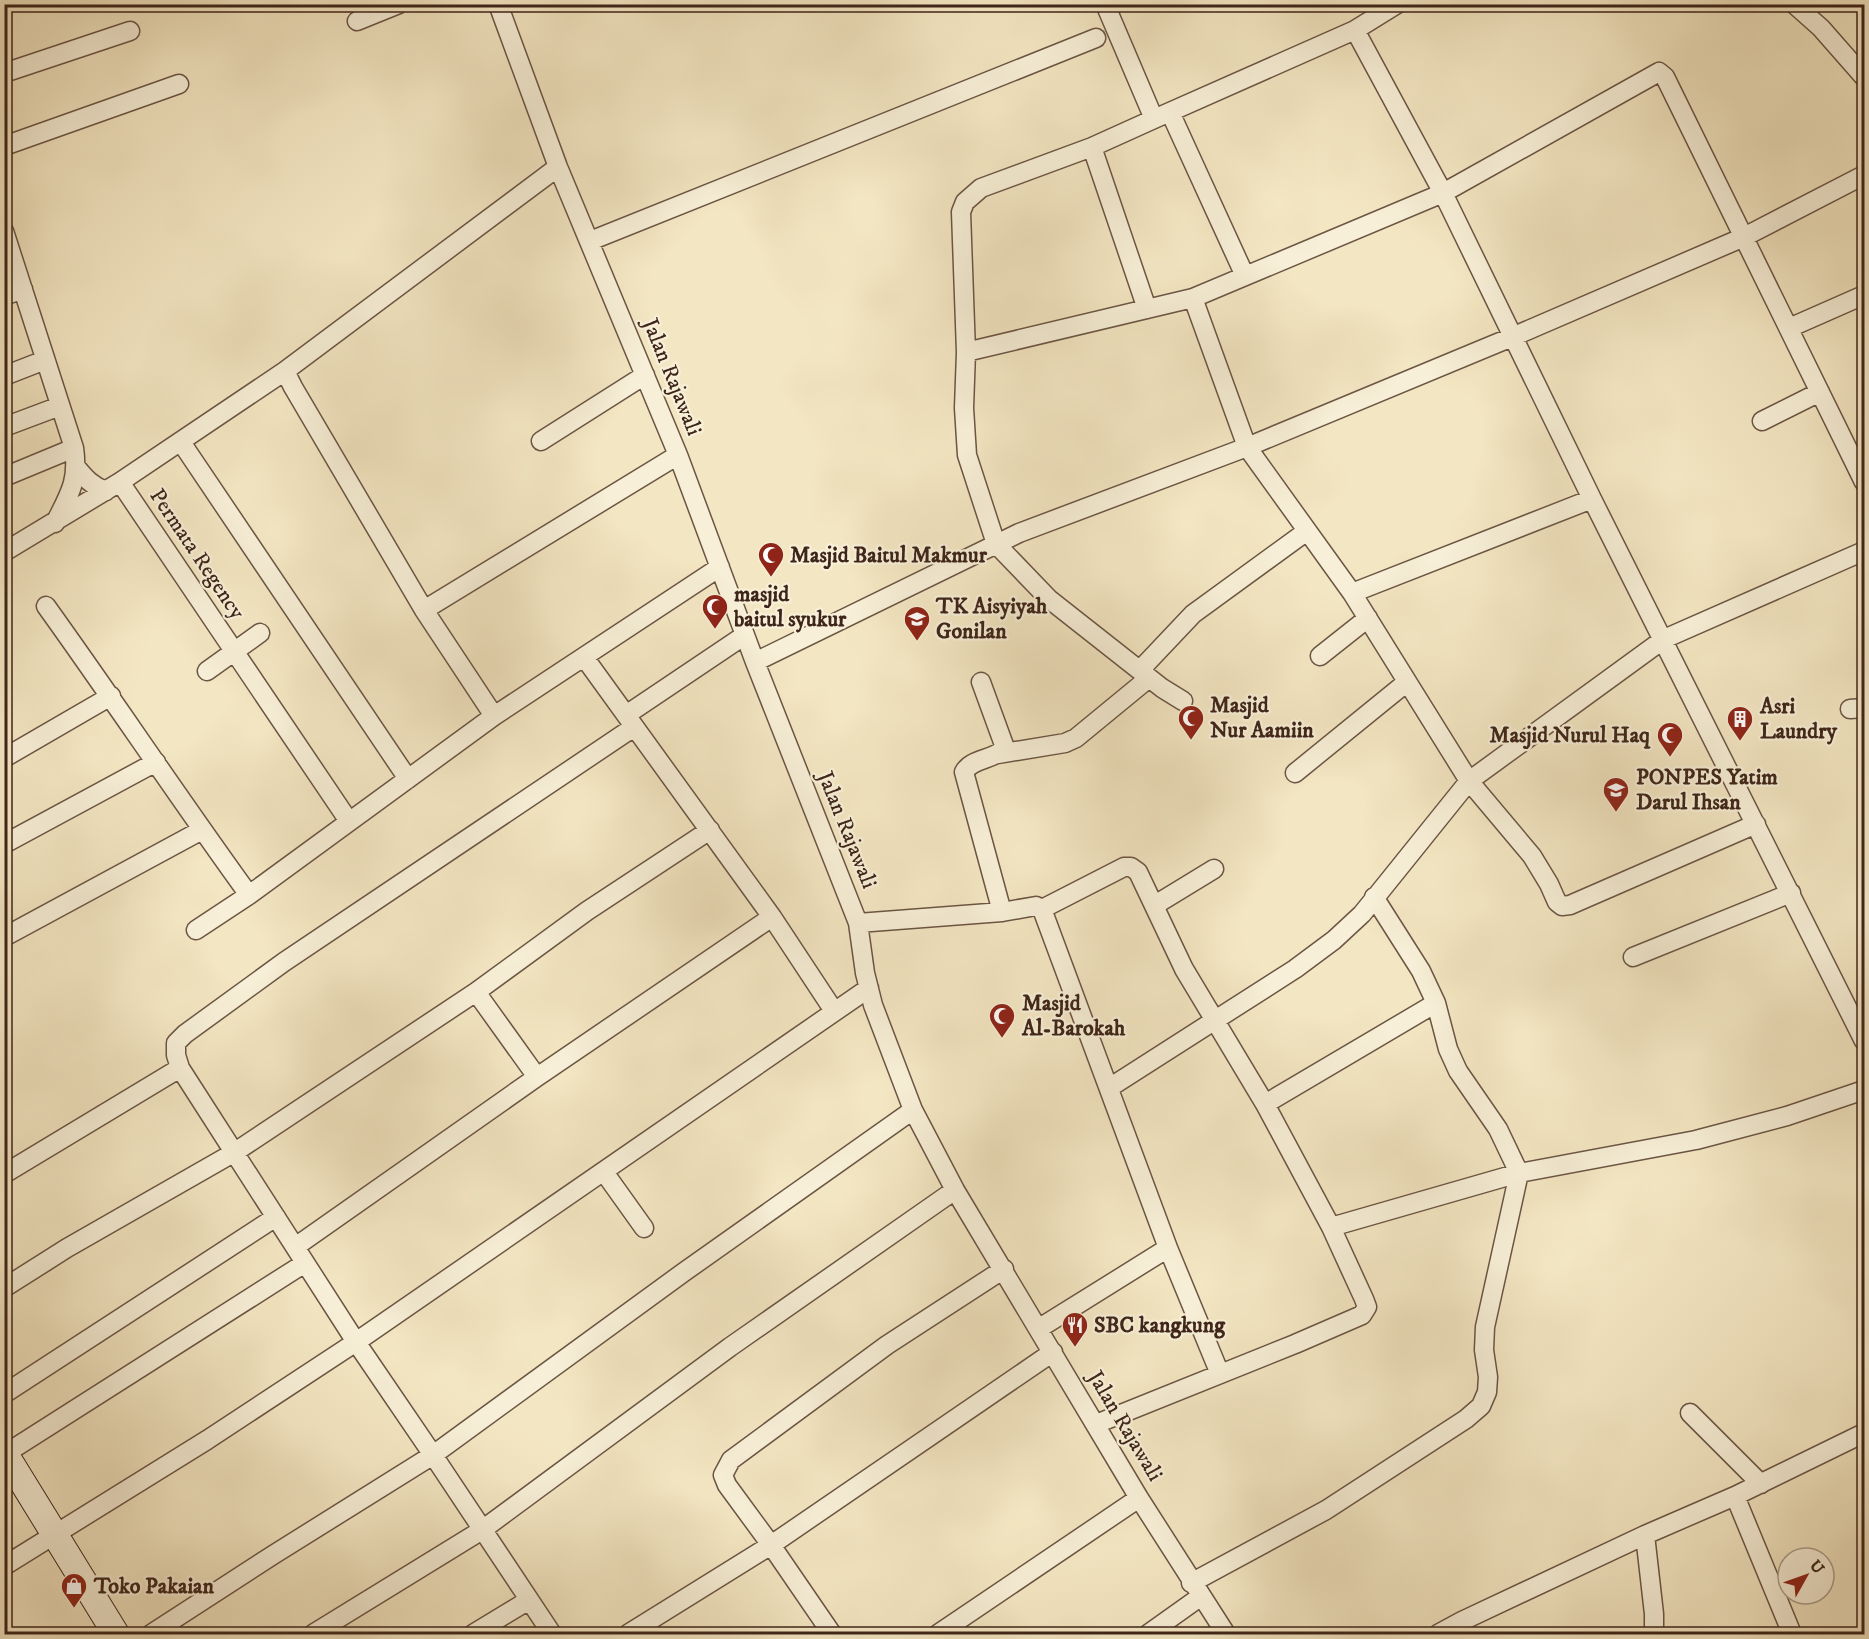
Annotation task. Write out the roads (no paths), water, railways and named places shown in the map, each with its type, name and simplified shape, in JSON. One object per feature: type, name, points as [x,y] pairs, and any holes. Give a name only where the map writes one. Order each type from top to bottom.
[{"type":"main road","points":[[5,1453],[116,1635]]},
{"type":"street","points":[[357,21],[399,4]]},
{"type":"street","name":"Jalan Rajawali","points":[[498,4],[558,167],[678,455],[755,662],[858,923],[873,1005],[913,1110],[955,1190],[1139,1498],[1226,1635]]},
{"type":"street","points":[[1106,4],[1245,276]]},
{"type":"street","points":[[1183,701],[1144,674],[1049,599],[996,544],[967,455],[964,408],[966,352],[961,212],[965,202],[981,188],[1092,147],[1162,116],[1355,30],[1396,4]]},
{"type":"street","points":[[1794,4],[1821,28],[1864,77]]},
{"type":"street","points":[[1355,30],[1443,193],[1592,499],[1864,1038]]},
{"type":"street","points":[[4,74],[130,31]]},
{"type":"street","points":[[590,241],[1096,38]]},
{"type":"street","points":[[966,352],[1193,298],[1443,193],[1659,72],[1665,77],[1864,482]]},
{"type":"street","points":[[4,146],[179,84]]},
{"type":"street","points":[[1092,147],[1147,309]]},
{"type":"street","points":[[4,552],[113,487],[285,371],[558,167]]},
{"type":"street","points":[[755,662],[996,544],[1247,447],[1512,337],[1744,237],[1864,175]]},
{"type":"street","points":[[4,231],[74,448],[75,476],[54,524]]},
{"type":"street","points":[[4,296],[23,289]]},
{"type":"street","points":[[1789,328],[1864,295]]},
{"type":"street","points":[[1193,298],[1247,447],[1352,593],[1469,781],[1532,856],[1557,902],[1562,906],[1570,905],[1604,888],[1756,824]]},
{"type":"street","points":[[4,376],[45,360]]},
{"type":"street","points":[[285,371],[292,387],[424,610],[494,716]]},
{"type":"street","points":[[541,441],[645,375]]},
{"type":"street","points":[[1762,421],[1820,392]]},
{"type":"street","points":[[4,427],[60,406]]},
{"type":"street","points":[[181,442],[408,779]]},
{"type":"street","points":[[4,477],[74,448]]},
{"type":"street","points":[[424,610],[678,455]]},
{"type":"street","points":[[76,467],[96,488],[113,487]]},
{"type":"street","name":"Permata Regency","points":[[113,487],[233,652],[344,814]]},
{"type":"street","points":[[1352,593],[1592,499]]},
{"type":"street","points":[[1002,912],[964,772],[970,765],[998,754],[1065,743],[1076,738],[1144,674],[1193,614],[1307,531]]},
{"type":"street","points":[[1109,1088],[1295,969],[1334,940],[1362,914],[1469,781],[1664,639],[1864,551]]},
{"type":"street","points":[[196,930],[494,716],[720,567]]},
{"type":"street","points":[[46,606],[249,894]]},
{"type":"street","points":[[1320,656],[1368,618]]},
{"type":"street","name":"Permata Regency","points":[[207,671],[260,633]]},
{"type":"street","points":[[552,1635],[356,1342],[180,1068],[176,1055],[176,1043],[184,1034],[284,962],[630,721],[745,634]]},
{"type":"street","points":[[584,657],[710,830],[834,1011]]},
{"type":"street","points":[[981,682],[1004,745],[1003,750],[998,754]]},
{"type":"street","points":[[1295,772],[1407,682]]},
{"type":"street","points":[[4,758],[111,696]]},
{"type":"street","points":[[4,844],[156,762]]},
{"type":"street","points":[[4,938],[202,830]]},
{"type":"street","points":[[4,1288],[67,1248],[235,1152],[476,992],[587,911],[710,830]]},
{"type":"street","points":[[1042,909],[1124,867],[1131,867],[1138,872],[1184,969],[1265,1104],[1331,1227],[1367,1307],[1362,1315],[1295,1344],[1096,1424]]},
{"type":"street","points":[[1155,906],[1214,869]]},
{"type":"street","points":[[1633,957],[1791,893]]},
{"type":"street","points":[[1148,1635],[1196,1590],[1326,1510],[1466,1419],[1480,1406],[1487,1392],[1485,1327],[1519,1173],[1498,1130],[1458,1071],[1448,1049],[1436,1003],[1421,972],[1374,897]]},
{"type":"street","points":[[858,923],[1002,912],[1036,906],[1042,909],[1168,1248],[1220,1374]]},
{"type":"street","points":[[295,1247],[537,1077],[772,918]]},
{"type":"street","points":[[4,1566],[207,1440],[356,1342],[869,988]]},
{"type":"street","points":[[476,992],[537,1077]]},
{"type":"street","points":[[1265,1104],[1436,1003]]},
{"type":"street","points":[[4,1174],[180,1068]]},
{"type":"street","points":[[1331,1227],[1519,1173],[1696,1140],[1787,1116],[1864,1090]]},
{"type":"street","points":[[151,1635],[283,1548],[433,1455],[684,1272],[913,1110]]},
{"type":"street","points":[[604,1172],[644,1228]]},
{"type":"street","points":[[313,1635],[482,1530],[730,1347],[955,1190]]},
{"type":"street","points":[[4,1394],[276,1216]]},
{"type":"street","points":[[1038,1329],[1168,1248]]},
{"type":"street","points":[[5,1453],[305,1263]]},
{"type":"street","points":[[832,1635],[727,1485],[723,1475],[731,1460],[887,1346],[1004,1269]]},
{"type":"street","points":[[628,1635],[771,1545],[1053,1352]]},
{"type":"street","points":[[1689,1413],[1761,1484]]},
{"type":"street","points":[[1438,1635],[1462,1621],[1645,1535],[1761,1484],[1864,1433]]},
{"type":"street","points":[[1735,1496],[1792,1635]]},
{"type":"street","points":[[938,1635],[1139,1498]]},
{"type":"street","points":[[1645,1535],[1654,1614],[1654,1635]]},
{"type":"street","points":[[473,1635],[529,1600]]},
{"type":"place","name":"Masjid Baitul Makmur","points":[[771,578]]},
{"type":"place","name":"masjid baitul syukur","points":[[715,630]]},
{"type":"place","name":"TK Aisyiyah Gonilan","points":[[917,642]]},
{"type":"place","name":"Masjid Nur Aamiin","points":[[1191,741]]},
{"type":"place","name":"Asri Laundry","points":[[1740,742]]},
{"type":"place","name":"Masjid Nurul Haq","points":[[1670,758]]},
{"type":"place","name":"PONPES Yatim Darul Ihsan","points":[[1616,813]]},
{"type":"place","name":"Masjid Al-Barokah","points":[[1002,1039]]},
{"type":"place","name":"SBC kangkung","points":[[1075,1348]]},
{"type":"place","name":"Toko Pakaian","points":[[74,1609]]}]
